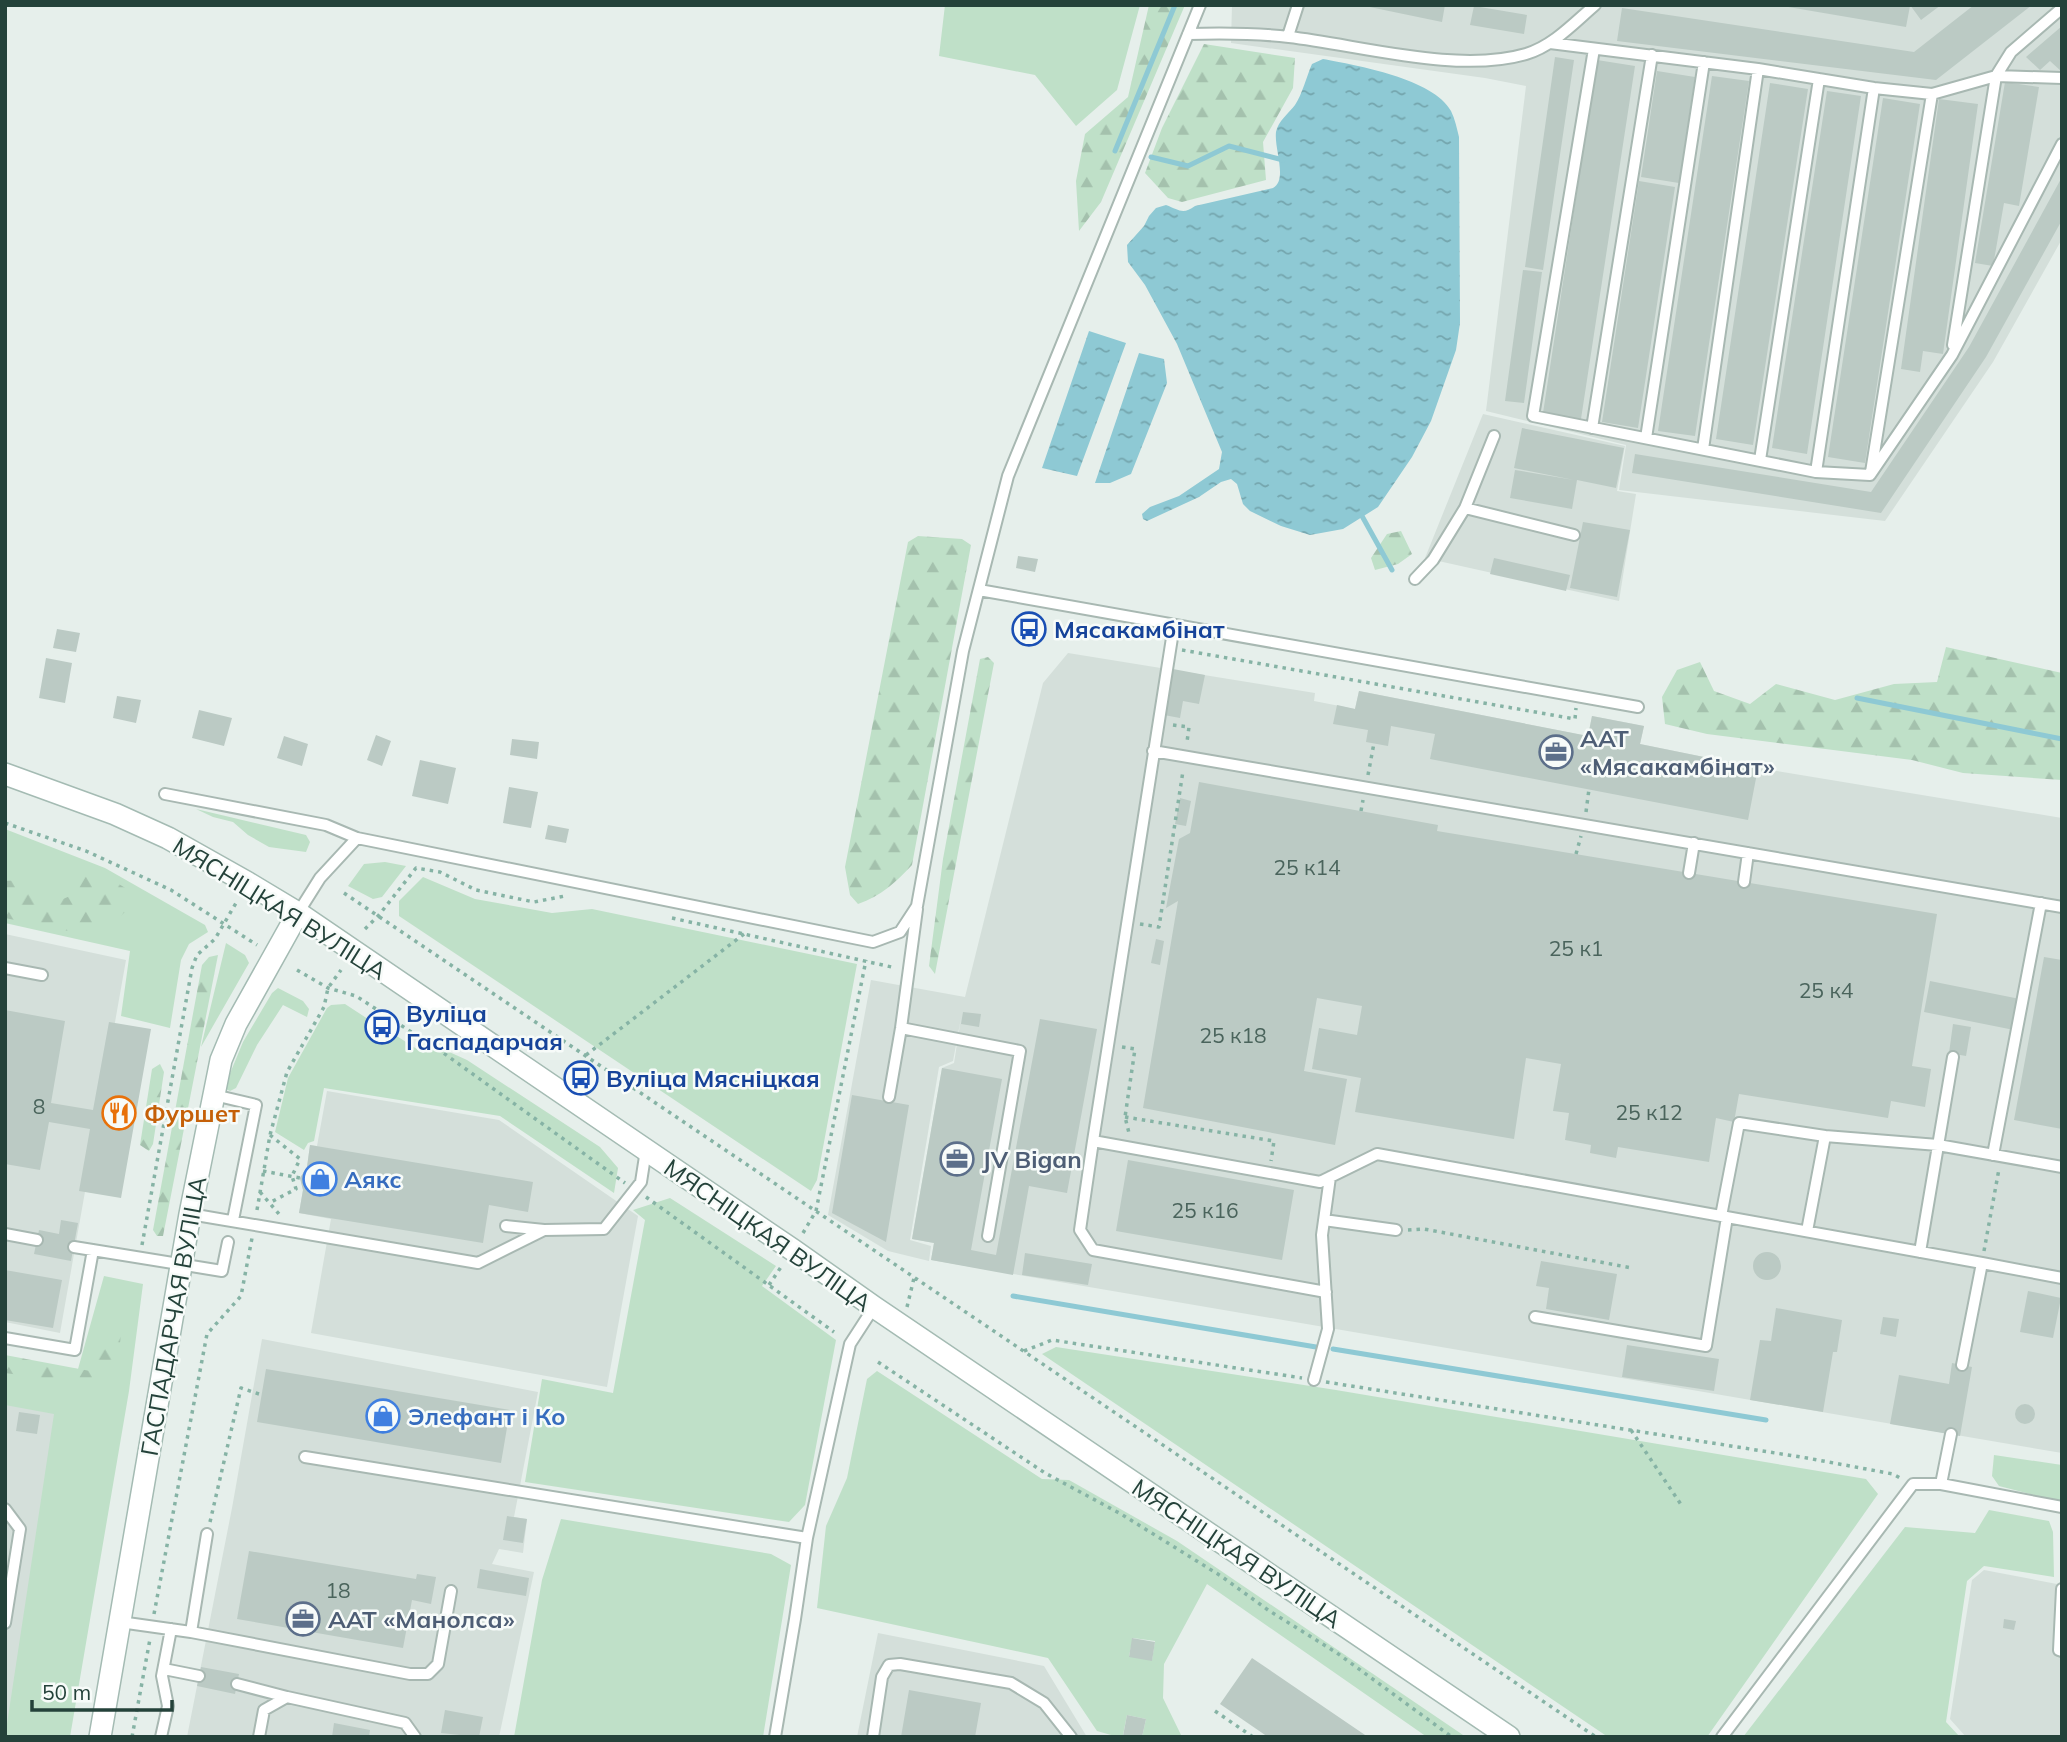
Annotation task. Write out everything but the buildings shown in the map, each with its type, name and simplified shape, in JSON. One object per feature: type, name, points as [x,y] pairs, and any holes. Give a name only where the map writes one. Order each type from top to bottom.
[{"type":"main road","name":"МЯСНІЦКАЯ ВУЛІЦА","points":[[5,774],[115,814],[168,838],[298,914],[1509,1737]]},
{"type":"main road","name":"ГАСПАДАРЧАЯ ВУЛІЦА","points":[[100,1737],[190,1213],[221,1060],[236,1024],[298,914]]},
{"type":"lane","points":[[889,1097],[917,906],[963,651],[1008,476],[1200,5]]},
{"type":"lane","points":[[1288,36],[1298,5]]},
{"type":"lane","points":[[1575,5],[1582,17]]},
{"type":"lane","points":[[1188,33],[1288,36],[1442,59],[1493,60],[1527,54],[1550,43],[1595,5]]},
{"type":"lane","points":[[1952,355],[1996,76],[2011,52],[2062,8]]},
{"type":"lane","points":[[1550,43],[1932,94],[1996,76],[2062,78]]},
{"type":"lane","points":[[1594,49],[1533,416],[1816,472],[1870,475]]},
{"type":"lane","points":[[1592,428],[1652,55]]},
{"type":"lane","points":[[1646,438],[1704,62]]},
{"type":"lane","points":[[1703,449],[1758,69]]},
{"type":"lane","points":[[1759,460],[1819,79]]},
{"type":"lane","points":[[1816,472],[1874,88]]},
{"type":"lane","points":[[1870,475],[1932,94]]},
{"type":"lane","points":[[1870,475],[1952,355],[2062,144]]},
{"type":"lane","points":[[1415,579],[1433,560],[1465,508],[1494,436]]},
{"type":"lane","points":[[1465,508],[1574,535]]},
{"type":"lane","points":[[979,590],[1638,706]]},
{"type":"lane","points":[[1174,625],[1080,1230],[1093,1250],[1326,1292]]},
{"type":"lane","points":[[1153,751],[2062,906]]},
{"type":"lane","points":[[165,794],[327,825],[357,838],[873,942],[900,932],[917,906]]},
{"type":"lane","points":[[298,914],[320,878],[357,838]]},
{"type":"lane","points":[[1689,873],[1694,844]]},
{"type":"lane","points":[[1744,882],[1748,853]]},
{"type":"lane","points":[[1997,1156],[2041,903]]},
{"type":"lane","points":[[5,968],[42,975]]},
{"type":"lane","points":[[901,1028],[1020,1051],[988,1236]]},
{"type":"lane","points":[[1920,1252],[1953,1058]]},
{"type":"lane","points":[[214,1095],[256,1105],[233,1220]]},
{"type":"lane","points":[[1535,1317],[1706,1346],[1738,1123],[1825,1136],[1938,1145],[2062,1167]]},
{"type":"lane","points":[[1807,1231],[1825,1136]]},
{"type":"lane","points":[[1093,1140],[1320,1182],[1377,1154],[2062,1278]]},
{"type":"lane","points":[[506,1226],[544,1230],[604,1229],[641,1182],[646,1150]]},
{"type":"lane","points":[[1314,1380],[1328,1329],[1322,1234],[1330,1177]]},
{"type":"lane","points":[[190,1213],[478,1264],[544,1230]]},
{"type":"lane","points":[[1324,1220],[1396,1230]]},
{"type":"lane","points":[[5,1234],[37,1240]]},
{"type":"lane","points":[[74,1247],[222,1271],[228,1242]]},
{"type":"lane","points":[[5,1338],[75,1350],[93,1250]]},
{"type":"lane","points":[[1962,1365],[1982,1263]]},
{"type":"lane","points":[[775,1737],[807,1538],[850,1344],[874,1307]]},
{"type":"lane","points":[[1941,1485],[1951,1434]]},
{"type":"lane","points":[[305,1457],[807,1538]]},
{"type":"lane","points":[[1722,1737],[1913,1484],[1941,1485],[2062,1507]]},
{"type":"lane","points":[[5,1509],[20,1529],[5,1623]]},
{"type":"lane","points":[[191,1632],[207,1534]]},
{"type":"lane","points":[[2062,1590],[2059,1650],[2062,1651]]},
{"type":"lane","points":[[120,1622],[191,1632],[410,1674],[428,1674],[438,1664],[451,1591]]},
{"type":"lane","points":[[161,1737],[168,1706],[162,1676],[171,1629]]},
{"type":"lane","points":[[873,1737],[882,1677],[889,1665],[900,1664],[1010,1683],[1044,1703],[1071,1737]]},
{"type":"lane","points":[[164,1669],[199,1676]]},
{"type":"lane","points":[[237,1684],[405,1723],[415,1737]]},
{"type":"lane","points":[[259,1737],[264,1710],[286,1697]]},
{"type":"path","points":[[1170,648],[1575,719],[1578,696]]},
{"type":"path","points":[[1126,922],[1159,927],[1189,727],[1158,722]]},
{"type":"path","points":[[5,823],[110,862],[171,890],[260,948]]},
{"type":"path","points":[[365,929],[416,868],[440,872],[476,890],[534,902],[566,895]]},
{"type":"path","points":[[344,893],[1596,1737]]},
{"type":"path","points":[[140,1258],[192,968],[197,955],[215,940],[236,903]]},
{"type":"path","points":[[668,917],[866,960],[909,972]]},
{"type":"path","points":[[586,1055],[744,934]]},
{"type":"path","points":[[803,1233],[816,1211],[866,960]]},
{"type":"path","points":[[296,970],[328,988],[356,996],[442,1052],[834,1332]]},
{"type":"path","points":[[132,1737],[207,1334],[241,1296],[270,1135],[287,1072],[324,1007],[328,988],[341,970]]},
{"type":"path","points":[[1108,1044],[1135,1049],[1125,1117],[1133,1148]]},
{"type":"path","points":[[1125,1117],[1274,1141],[1270,1172]]},
{"type":"path","points":[[260,1192],[270,1203],[296,1189],[292,1177],[300,1159],[270,1135]]},
{"type":"path","points":[[1982,1263],[1997,1156]]},
{"type":"path","points":[[263,1171],[300,1178]]},
{"type":"path","points":[[1396,1230],[1424,1229],[1632,1268]]},
{"type":"path","points":[[769,1285],[781,1267]]},
{"type":"path","points":[[903,1327],[914,1278]]},
{"type":"path","points":[[1023,1352],[1052,1340],[1807,1458],[1893,1475],[1913,1484]]},
{"type":"path","points":[[878,1362],[1045,1473],[1121,1514],[1221,1576],[1268,1610],[1337,1653],[1452,1737]]},
{"type":"path","points":[[207,1534],[241,1388],[262,1395]]},
{"type":"path","points":[[1631,1430],[1682,1506]]},
{"type":"path","points":[[1215,1711],[1253,1737]]},
{"type":"shaded area","points":[[1232,5],[2062,5],[2062,239],[1993,362],[1885,521],[1619,490],[1626,445],[1486,411],[1526,86],[1231,43]]},
{"type":"shaded area","points":[[1483,414],[1625,446],[1617,491],[1636,494],[1619,601],[1425,558]]},
{"type":"shaded area","points":[[1068,653],[1315,693],[1314,701],[1355,709],[1359,691],[1588,736],[1592,716],[1644,726],[1640,744],[1758,768],[2062,818],[2062,1453],[931,1260],[934,1243],[912,1239],[942,1068],[954,1063],[961,1018],[953,1061],[939,1067],[910,1240],[931,1246],[929,1261],[888,1251],[828,1215],[871,980],[965,997],[1043,683]]},
{"type":"shaded area","points":[[5,934],[126,960],[60,1333],[5,1322]]},
{"type":"shaded area","points":[[327,1091],[499,1120],[638,1216],[607,1387],[311,1333],[331,1219],[299,1213],[303,1190],[300,1178],[307,1167],[310,1145],[317,1146]]},
{"type":"shaded area","points":[[262,1339],[538,1392],[514,1517],[527,1519],[523,1553],[499,1549],[492,1564],[534,1572],[499,1737],[187,1737]]},
{"type":"shaded area","points":[[5,1376],[105,1391],[5,1737]]},
{"type":"shaded area","points":[[1984,1570],[2062,1585],[2062,1737],[1966,1737],[1950,1719],[1972,1580]]},
{"type":"shaded area","points":[[878,1633],[1044,1666],[1087,1737],[857,1737]]},
{"type":"green space","points":[[945,5],[1140,5],[1117,90],[1076,126],[1035,75],[939,56]]},
{"type":"green space","points":[[1149,5],[1185,5],[1101,202],[1079,231],[1076,181],[1085,134],[1128,97]]},
{"type":"green space","points":[[1204,44],[1295,58],[1293,88],[1263,142],[1266,180],[1182,202],[1168,198],[1145,173],[1162,128]]},
{"type":"green space","points":[[1401,531],[1412,554],[1398,564],[1375,570],[1371,558],[1387,534]]},
{"type":"green space","points":[[918,536],[962,539],[971,545],[912,865],[888,888],[858,904],[850,895],[845,867],[908,542]]},
{"type":"green space","points":[[1946,647],[2062,673],[2062,780],[1963,773],[1912,760],[1707,734],[1665,724],[1662,697],[1677,670],[1700,662],[1714,691],[1750,704],[1776,684],[1835,700],[1894,684],[1937,682]]},
{"type":"green space","points":[[988,657],[994,663],[935,974],[929,966],[943,859],[980,659]]},
{"type":"green space","points":[[196,809],[306,835],[310,842],[306,852],[269,847],[248,835],[233,822]]},
{"type":"green space","points":[[5,829],[105,868],[205,925],[208,932],[189,944],[181,960],[170,1028],[121,1016],[130,951],[5,923]]},
{"type":"green space","points":[[385,862],[406,866],[382,897],[373,899],[348,886],[364,864]]},
{"type":"green space","points":[[84,868],[127,889],[126,911],[109,927],[88,935],[5,918],[5,881],[21,880],[36,894],[56,902],[70,896]]},
{"type":"green space","points":[[423,877],[475,899],[552,913],[592,909],[857,964],[817,1180],[811,1191],[399,916],[399,901]]},
{"type":"green space","points":[[226,943],[245,955],[249,963],[201,1047]]},
{"type":"green space","points":[[218,955],[163,1236],[157,1236],[153,1230],[202,965],[209,957]]},
{"type":"green space","points":[[278,988],[303,1001],[309,1009],[307,1017],[283,1005],[257,1045],[236,1088],[230,1091],[224,1088],[243,1042],[272,993]]},
{"type":"green space","points":[[345,1004],[371,1021],[365,1030],[383,1041],[389,1031],[423,1053],[436,1046],[467,1060],[600,1147],[618,1168],[614,1193],[500,1116],[324,1088],[314,1141],[308,1143],[304,1150],[275,1132],[288,1078],[327,1008]]},
{"type":"green space","points":[[160,1064],[164,1072],[153,1144],[149,1151],[140,1145],[152,1069]]},
{"type":"green space","points":[[670,1198],[776,1266],[762,1286],[836,1340],[805,1505],[789,1522],[525,1482],[542,1379],[613,1393],[645,1220],[633,1210]]},
{"type":"green space","points":[[104,1276],[143,1284],[129,1391],[70,1737],[5,1737],[54,1414],[5,1405],[5,1363],[78,1369]]},
{"type":"green space","points":[[121,1334],[116,1379],[71,1382],[5,1373],[5,1355],[90,1371],[103,1337]]},
{"type":"green space","points":[[1056,1347],[1336,1390],[1866,1479],[1878,1494],[1707,1737],[1608,1737],[1042,1354]]},
{"type":"green space","points":[[877,1371],[1042,1479],[1069,1480],[1177,1541],[1466,1737],[1427,1737],[1207,1584],[1164,1664],[1163,1698],[1182,1737],[1142,1737],[1146,1719],[1127,1715],[1123,1735],[1128,1737],[1097,1731],[1048,1658],[817,1608],[826,1526],[847,1478],[867,1379]],"holes":[[[1133,1638],[1155,1641],[1152,1660],[1129,1656]]]},
{"type":"green space","points":[[1994,1455],[2062,1465],[2062,1502],[1999,1486],[1992,1476]]},
{"type":"green space","points":[[1989,1510],[2049,1521],[2053,1532],[2054,1577],[1984,1566],[1967,1581],[1946,1722],[1960,1737],[1743,1737],[1905,1527],[1975,1533]]},
{"type":"green space","points":[[561,1519],[771,1554],[791,1565],[763,1737],[514,1737],[542,1580]]},
{"type":"water","points":[[1323,59],[1374,70],[1412,82],[1442,100],[1455,121],[1459,137],[1460,323],[1456,350],[1431,421],[1412,457],[1378,507],[1343,529],[1310,535],[1281,526],[1250,511],[1243,504],[1237,484],[1231,479],[1147,521],[1142,514],[1150,507],[1179,496],[1219,469],[1222,452],[1177,344],[1145,285],[1128,262],[1127,245],[1156,208],[1166,205],[1181,211],[1187,210],[1273,188],[1280,178],[1277,128],[1298,101],[1312,64]]},
{"type":"water","points":[[1089,331],[1126,343],[1077,476],[1042,468]]},
{"type":"water","points":[[1139,353],[1164,359],[1167,383],[1131,474],[1110,483],[1095,483]]},
{"type":"waterway","points":[[1115,151],[1175,5]]},
{"type":"waterway","points":[[1151,157],[1188,166],[1229,146],[1283,160]]},
{"type":"waterway","points":[[1362,516],[1392,570]]},
{"type":"waterway","points":[[1857,698],[2062,739]]},
{"type":"waterway","points":[[1013,1296],[1316,1347]]},
{"type":"waterway","points":[[1333,1349],[1766,1420]]},
{"type":"place","name":"Мясакамбінат","points":[[1029,629]]},
{"type":"place","name":"ААТ «Мясакамбінат»","points":[[1556,752]]},
{"type":"place","name":"Вуліца Гаспадарчая","points":[[382,1027]]},
{"type":"place","name":"Вуліца Мясніцкая","points":[[581,1078]]},
{"type":"place","name":"Фуршет","points":[[119,1113]]},
{"type":"place","name":"JV Bigan","points":[[957,1159]]},
{"type":"place","name":"Аякс","points":[[320,1179]]},
{"type":"place","name":"Элефант і Ко","points":[[383,1416]]},
{"type":"place","name":"ААТ «Манолса»","points":[[303,1619]]}]
